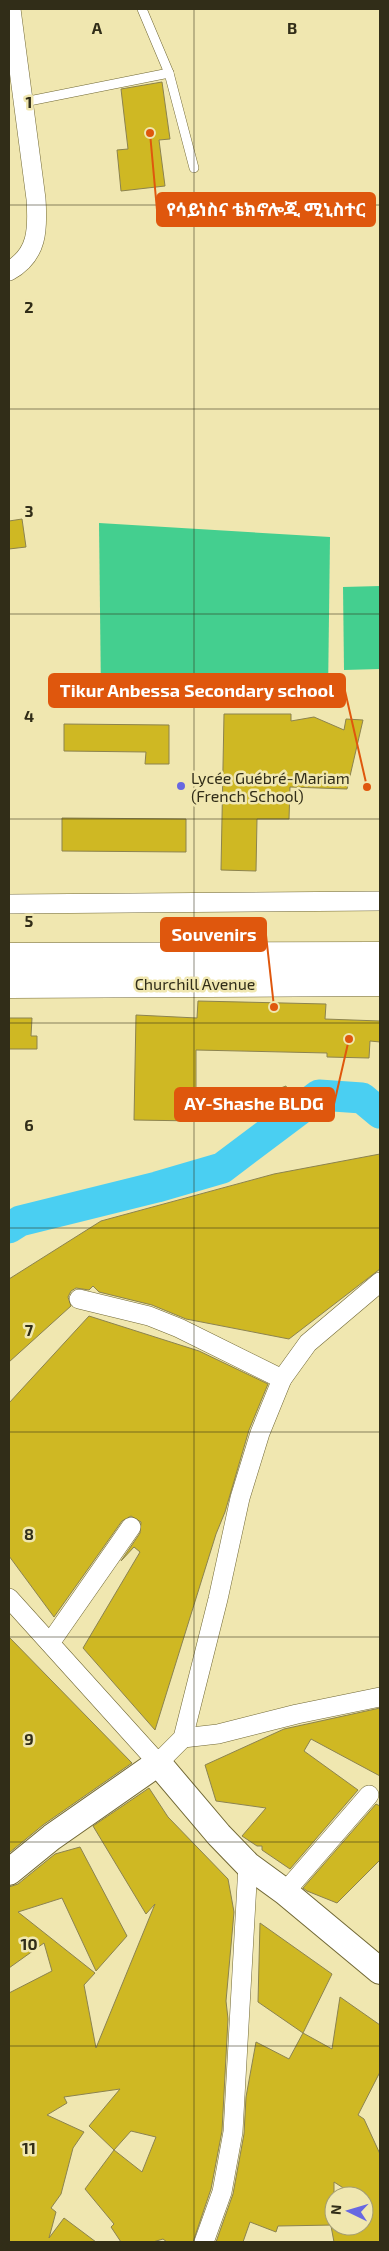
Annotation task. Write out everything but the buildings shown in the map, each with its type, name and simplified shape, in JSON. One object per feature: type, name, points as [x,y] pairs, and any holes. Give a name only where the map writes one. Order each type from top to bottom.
[{"type":"main road","name":"Churchill Avenue","points":[[9,957],[380,956]]},
{"type":"main road","name":"Churchill Avenue","points":[[9,984],[380,982]]},
{"type":"street","points":[[9,271],[22,264],[34,244],[38,225],[12,9]]},
{"type":"street","points":[[9,904],[380,901]]},
{"type":"street","points":[[9,1872],[52,1837],[158,1763],[183,1738],[218,1599],[240,1498],[260,1434],[282,1379],[308,1343],[380,1282]]},
{"type":"street","points":[[79,1298],[149,1316],[179,1328],[282,1379]]},
{"type":"street","points":[[50,1643],[130,1527]]},
{"type":"street","points":[[9,1599],[158,1763],[219,1835],[248,1864],[285,1892],[380,1971]]},
{"type":"street","points":[[183,1738],[218,1734],[297,1714],[380,1697]]},
{"type":"street","points":[[285,1892],[369,1795]]},
{"type":"street","points":[[204,2242],[222,2192],[233,2132],[248,1864]]},
{"type":"lane","points":[[142,9],[169,73],[194,168]]},
{"type":"lane","points":[[24,102],[169,73]]},
{"type":"green space","points":[[99,523],[330,537],[328,694],[101,697]]},
{"type":"green space","points":[[380,586],[380,669],[344,670],[343,587]]},
{"type":"waterway","points":[[9,1228],[20,1221],[157,1187],[222,1168],[319,1095],[362,1098],[380,1113]]},
{"type":"place","name":"የሳይነስና ቴክኖሎጂ ሚኒስተር","points":[[150,133]]},
{"type":"place","name":"Lycée Guébré-Mariam (French School)","points":[[181,786]]},
{"type":"place","name":"Tikur Anbessa Secondary school","points":[[367,787]]},
{"type":"place","name":"Souvenirs","points":[[274,1007]]},
{"type":"place","name":"AY-Shashe BLDG","points":[[349,1039]]}]
